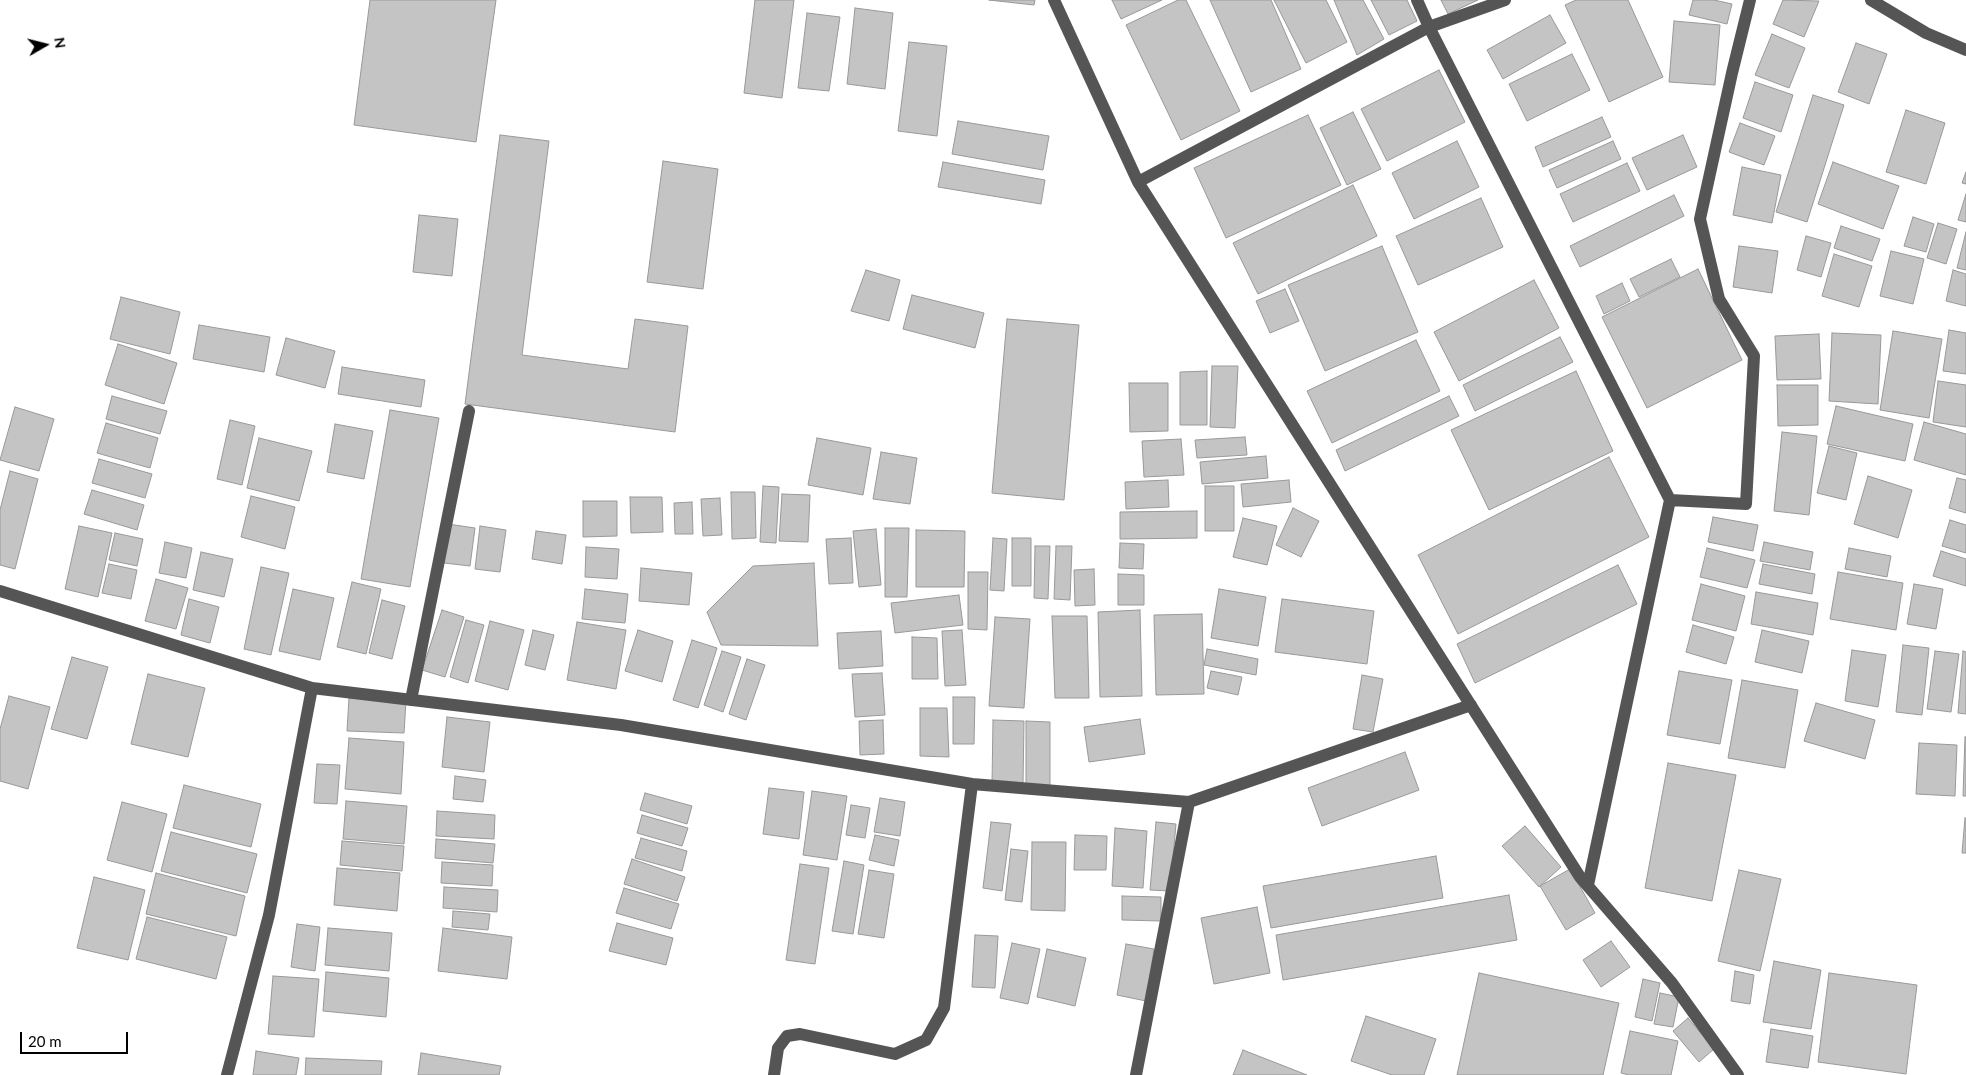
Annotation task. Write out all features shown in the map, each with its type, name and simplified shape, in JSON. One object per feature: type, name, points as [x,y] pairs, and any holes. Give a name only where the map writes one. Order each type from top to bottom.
[{"type":"street","points":[[1054,0],[1138,182],[1580,877],[1672,983],[1738,1075]]},
{"type":"street","points":[[1417,0],[1670,500],[1588,885]]},
{"type":"street","points":[[1138,182],[1429,27],[1505,0]]},
{"type":"street","points":[[1670,500],[1746,504],[1754,356],[1719,299],[1700,220],[1750,0]]},
{"type":"street","points":[[1871,0],[1926,33],[1966,50]]},
{"type":"street","points":[[411,700],[469,411]]},
{"type":"street","points":[[0,591],[312,688],[621,725],[972,784],[1189,802],[1471,705]]},
{"type":"street","points":[[227,1075],[269,915],[312,688]]},
{"type":"street","points":[[774,1075],[778,1048],[787,1036],[800,1034],[895,1054],[926,1040],[944,1008],[972,784]]},
{"type":"street","points":[[1136,1075],[1189,802]]},
{"type":"building","points":[[370,0],[496,0],[476,142],[354,125]]},
{"type":"building","points":[[755,0],[794,0],[782,98],[744,93]]},
{"type":"building","points":[[989,0],[1035,0],[1034,5]]},
{"type":"building","points":[[1112,0],[1162,0],[1121,19]]},
{"type":"building","points":[[1178,0],[1186,0],[1240,111],[1181,140],[1126,25]]},
{"type":"building","points":[[1210,0],[1271,0],[1301,69],[1251,92]]},
{"type":"building","points":[[1274,0],[1326,0],[1347,42],[1306,63]]},
{"type":"building","points":[[1334,0],[1363,0],[1384,39],[1357,55]]},
{"type":"building","points":[[1371,0],[1407,0],[1417,21],[1389,35]]},
{"type":"building","points":[[1441,0],[1478,0],[1448,14]]},
{"type":"building","points":[[1576,0],[1628,0],[1663,77],[1609,102],[1565,5]]},
{"type":"building","points":[[1693,0],[1714,0],[1732,4],[1727,24],[1689,15]]},
{"type":"building","points":[[1783,0],[1819,1],[1804,37],[1773,24]]},
{"type":"building","points":[[855,8],[893,13],[885,89],[847,84]]},
{"type":"building","points":[[807,13],[840,17],[829,91],[798,88]]},
{"type":"building","points":[[1550,15],[1566,43],[1503,79],[1487,50]]},
{"type":"building","points":[[1674,21],[1720,25],[1715,85],[1669,82]]},
{"type":"building","points":[[1772,34],[1805,48],[1789,88],[1755,75]]},
{"type":"building","points":[[909,42],[947,46],[937,136],[898,131]]},
{"type":"building","points":[[1856,43],[1887,54],[1869,104],[1838,92]]},
{"type":"building","points":[[1572,54],[1590,90],[1527,121],[1509,84]]},
{"type":"building","points":[[1439,70],[1465,122],[1387,161],[1361,109]]},
{"type":"building","points":[[1755,82],[1793,95],[1781,132],[1743,118]]},
{"type":"building","points":[[1813,95],[1844,105],[1807,222],[1776,212]]},
{"type":"building","points":[[1906,110],[1945,123],[1926,184],[1886,172]]},
{"type":"building","points":[[1353,112],[1381,169],[1347,185],[1320,128]]},
{"type":"building","points":[[1308,115],[1341,185],[1226,238],[1194,168]]},
{"type":"building","points":[[1602,117],[1611,137],[1543,167],[1535,147]]},
{"type":"building","points":[[958,121],[1049,136],[1043,170],[952,154]]},
{"type":"building","points":[[1740,123],[1775,136],[1764,165],[1729,152]]},
{"type":"building","points":[[500,135],[549,141],[522,355],[628,369],[635,319],[688,326],[675,432],[465,404]]},
{"type":"building","points":[[1683,135],[1697,167],[1647,190],[1632,158]]},
{"type":"building","points":[[1457,141],[1479,187],[1414,219],[1392,173]]},
{"type":"building","points":[[1613,141],[1621,159],[1557,188],[1549,170]]},
{"type":"building","points":[[663,161],[718,169],[703,289],[647,282]]},
{"type":"building","points":[[943,162],[1045,180],[1041,204],[938,187]]},
{"type":"building","points":[[1833,162],[1899,186],[1883,229],[1818,204]]},
{"type":"building","points":[[1627,163],[1640,191],[1573,222],[1560,194]]},
{"type":"building","points":[[1742,167],[1781,175],[1772,223],[1733,215]]},
{"type":"building","points":[[1966,172],[1966,184],[1962,183]]},
{"type":"building","points":[[1353,185],[1377,236],[1258,294],[1233,243]]},
{"type":"building","points":[[1966,194],[1966,222],[1958,220]]},
{"type":"building","points":[[1674,195],[1684,216],[1580,267],[1570,246]]},
{"type":"building","points":[[1481,198],[1503,247],[1418,285],[1396,236]]},
{"type":"building","points":[[419,215],[458,219],[452,276],[413,272]]},
{"type":"building","points":[[1913,217],[1934,224],[1926,252],[1904,246]]},
{"type":"building","points":[[1938,223],[1957,229],[1946,264],[1927,258]]},
{"type":"building","points":[[1841,226],[1880,239],[1872,261],[1834,248]]},
{"type":"building","points":[[1966,232],[1966,270],[1957,268]]},
{"type":"building","points":[[1806,236],[1831,243],[1821,277],[1797,270]]},
{"type":"building","points":[[1382,246],[1418,332],[1325,371],[1288,285]]},
{"type":"building","points":[[1739,246],[1778,251],[1772,293],[1733,287]]},
{"type":"building","points":[[1891,251],[1924,259],[1913,304],[1880,296]]},
{"type":"building","points":[[1834,254],[1872,266],[1859,307],[1822,296]]},
{"type":"building","points":[[1671,259],[1680,277],[1639,297],[1630,279]]},
{"type":"building","points":[[1698,269],[1742,360],[1647,408],[1602,317]]},
{"type":"building","points":[[866,270],[900,280],[889,321],[851,311]]},
{"type":"building","points":[[1953,270],[1966,274],[1966,306],[1946,301]]},
{"type":"building","points":[[1534,280],[1559,328],[1459,381],[1434,332]]},
{"type":"building","points":[[1622,283],[1630,301],[1604,314],[1596,296]]},
{"type":"building","points":[[1285,289],[1299,321],[1270,333],[1256,301]]},
{"type":"building","points":[[912,295],[984,313],[975,348],[903,329]]},
{"type":"building","points":[[121,297],[180,312],[170,354],[110,339]]},
{"type":"building","points":[[1007,319],[1079,325],[1064,500],[992,493]]},
{"type":"building","points":[[199,325],[270,337],[264,372],[193,359]]},
{"type":"building","points":[[1949,330],[1966,333],[1966,374],[1943,371]]},
{"type":"building","points":[[1893,331],[1942,339],[1929,418],[1880,410]]},
{"type":"building","points":[[1832,333],[1881,335],[1878,404],[1829,401]]},
{"type":"building","points":[[1819,334],[1821,379],[1777,380],[1775,336]]},
{"type":"building","points":[[1560,337],[1573,362],[1475,411],[1463,385]]},
{"type":"building","points":[[286,338],[335,351],[325,388],[276,375]]},
{"type":"building","points":[[1416,340],[1440,391],[1332,443],[1307,391]]},
{"type":"building","points":[[118,344],[177,363],[164,404],[105,385]]},
{"type":"building","points":[[1212,366],[1238,366],[1235,428],[1210,427]]},
{"type":"building","points":[[342,367],[425,380],[421,407],[338,394]]},
{"type":"building","points":[[1207,371],[1207,425],[1180,425],[1180,372]]},
{"type":"building","points":[[1576,371],[1613,451],[1489,510],[1451,430]]},
{"type":"building","points":[[1938,381],[1966,385],[1966,427],[1933,422]]},
{"type":"building","points":[[1129,383],[1168,383],[1168,431],[1130,432]]},
{"type":"building","points":[[1777,385],[1818,385],[1818,425],[1778,426]]},
{"type":"building","points":[[112,396],[167,411],[160,434],[106,419]]},
{"type":"building","points":[[1449,396],[1459,416],[1345,471],[1336,450]]},
{"type":"building","points":[[1836,406],[1913,424],[1905,461],[1827,444]]},
{"type":"building","points":[[15,407],[54,419],[39,471],[0,460]]},
{"type":"building","points":[[390,410],[439,418],[410,587],[361,579]]},
{"type":"building","points":[[230,420],[255,426],[242,485],[217,479]]},
{"type":"building","points":[[1924,422],[1966,434],[1966,475],[1914,460]]},
{"type":"building","points":[[106,423],[158,438],[150,468],[97,453]]},
{"type":"building","points":[[335,424],[373,431],[364,479],[327,472]]},
{"type":"building","points":[[1782,432],[1817,436],[1809,515],[1774,511]]},
{"type":"building","points":[[1245,437],[1247,455],[1197,458],[1195,440]]},
{"type":"building","points":[[259,438],[312,451],[299,501],[247,488]]},
{"type":"building","points":[[817,438],[871,448],[863,495],[808,485]]},
{"type":"building","points":[[1181,439],[1184,475],[1144,477],[1142,441]]},
{"type":"building","points":[[1829,446],[1857,453],[1846,500],[1817,493]]},
{"type":"building","points":[[881,452],[917,458],[910,504],[873,499]]},
{"type":"building","points":[[1266,456],[1268,478],[1202,484],[1200,462]]},
{"type":"building","points":[[1609,457],[1649,537],[1458,634],[1418,555]]},
{"type":"building","points":[[99,459],[152,474],[145,498],[92,483]]},
{"type":"building","points":[[10,471],[38,479],[15,569],[0,565],[0,510]]},
{"type":"building","points":[[1868,476],[1912,490],[1898,538],[1854,524]]},
{"type":"building","points":[[1957,478],[1966,480],[1966,513],[1949,508]]},
{"type":"building","points":[[1168,480],[1169,507],[1126,509],[1125,482]]},
{"type":"building","points":[[1289,480],[1291,502],[1243,507],[1241,484]]},
{"type":"building","points":[[763,486],[779,487],[776,543],[760,542]]},
{"type":"building","points":[[1205,486],[1234,486],[1234,531],[1205,531]]},
{"type":"building","points":[[92,490],[144,505],[137,530],[84,514]]},
{"type":"building","points":[[731,492],[755,492],[756,538],[732,539]]},
{"type":"building","points":[[782,494],[810,495],[808,542],[779,541]]},
{"type":"building","points":[[251,496],[295,507],[285,549],[241,537]]},
{"type":"building","points":[[630,497],[662,497],[663,532],[631,533]]},
{"type":"building","points":[[720,498],[722,535],[703,536],[701,499]]},
{"type":"building","points":[[583,501],[617,501],[617,536],[583,537]]},
{"type":"building","points":[[692,502],[693,534],[675,534],[674,503]]},
{"type":"building","points":[[1293,508],[1319,521],[1301,557],[1276,545]]},
{"type":"building","points":[[1197,511],[1197,538],[1120,539],[1120,512]]},
{"type":"building","points":[[1713,517],[1758,525],[1753,551],[1708,542]]},
{"type":"building","points":[[1243,518],[1277,526],[1267,565],[1233,557]]},
{"type":"building","points":[[1950,520],[1966,525],[1966,553],[1942,546]]},
{"type":"building","points":[[448,524],[475,528],[470,566],[444,563]]},
{"type":"building","points":[[79,526],[112,533],[98,597],[65,589]]},
{"type":"building","points":[[480,526],[506,530],[500,572],[475,569]]},
{"type":"building","points":[[885,528],[909,528],[907,597],[885,597]]},
{"type":"building","points":[[876,529],[881,585],[859,587],[853,531]]},
{"type":"building","points":[[916,530],[965,531],[964,587],[916,587]]},
{"type":"building","points":[[536,531],[566,535],[562,564],[532,559]]},
{"type":"building","points":[[115,533],[143,539],[137,566],[109,560]]},
{"type":"building","points":[[851,538],[853,583],[829,584],[826,539]]},
{"type":"building","points":[[993,538],[1007,539],[1004,591],[990,590]]},
{"type":"building","points":[[1012,538],[1031,538],[1031,586],[1012,586]]},
{"type":"building","points":[[165,542],[192,548],[186,578],[159,573]]},
{"type":"building","points":[[1764,542],[1813,552],[1810,570],[1760,561]]},
{"type":"building","points":[[1120,543],[1144,544],[1143,569],[1119,568]]},
{"type":"building","points":[[1035,546],[1050,546],[1048,599],[1034,598]]},
{"type":"building","points":[[1056,546],[1072,546],[1070,600],[1054,599]]},
{"type":"building","points":[[586,547],[619,549],[617,579],[585,577]]},
{"type":"building","points":[[1707,548],[1755,560],[1747,588],[1700,577]]},
{"type":"building","points":[[1849,548],[1891,556],[1887,577],[1845,569]]},
{"type":"building","points":[[1941,551],[1966,559],[1966,586],[1933,576]]},
{"type":"building","points":[[201,552],[233,559],[224,597],[193,590]]},
{"type":"building","points":[[814,563],[818,646],[721,645],[707,612],[753,566]]},
{"type":"building","points":[[109,564],[137,570],[131,599],[102,593]]},
{"type":"building","points":[[1763,564],[1815,574],[1812,594],[1759,584]]},
{"type":"building","points":[[1618,565],[1637,604],[1475,683],[1457,644]]},
{"type":"building","points":[[261,567],[289,573],[271,655],[244,649]]},
{"type":"building","points":[[641,568],[692,573],[689,605],[639,601]]},
{"type":"building","points":[[1094,569],[1095,605],[1075,606],[1074,570]]},
{"type":"building","points":[[968,572],[988,572],[987,630],[968,629]]},
{"type":"building","points":[[1838,572],[1903,583],[1896,630],[1830,619]]},
{"type":"building","points":[[1118,574],[1144,575],[1144,605],[1118,605]]},
{"type":"building","points":[[156,579],[188,588],[176,629],[145,621]]},
{"type":"building","points":[[352,582],[381,589],[366,654],[337,647]]},
{"type":"building","points":[[1701,584],[1745,596],[1736,631],[1692,620]]},
{"type":"building","points":[[1914,584],[1943,589],[1936,629],[1907,624]]},
{"type":"building","points":[[293,589],[334,598],[320,660],[279,651]]},
{"type":"building","points":[[585,589],[628,594],[625,623],[582,619]]},
{"type":"building","points":[[1219,589],[1266,597],[1258,646],[1211,638]]},
{"type":"building","points":[[1756,592],[1818,603],[1813,635],[1751,624]]},
{"type":"building","points":[[959,595],[963,625],[895,633],[891,603]]},
{"type":"building","points":[[189,599],[219,607],[210,643],[181,635]]},
{"type":"building","points":[[1282,599],[1374,611],[1367,664],[1275,652]]},
{"type":"building","points":[[382,600],[405,606],[392,659],[369,653]]},
{"type":"building","points":[[442,610],[464,617],[445,677],[422,670]]},
{"type":"building","points":[[1140,610],[1142,696],[1100,697],[1098,612]]},
{"type":"building","points":[[1202,614],[1204,694],[1156,695],[1154,615]]},
{"type":"building","points":[[1052,616],[1087,616],[1089,698],[1055,698]]},
{"type":"building","points":[[995,617],[1030,619],[1024,708],[989,706]]},
{"type":"building","points":[[466,620],[484,625],[468,683],[450,677]]},
{"type":"building","points":[[490,621],[524,630],[508,690],[475,681]]},
{"type":"building","points":[[577,622],[626,630],[616,689],[567,680]]},
{"type":"building","points":[[1693,625],[1734,637],[1726,664],[1686,652]]},
{"type":"building","points":[[533,630],[554,635],[545,670],[525,665]]},
{"type":"building","points":[[638,630],[673,641],[662,682],[625,671]]},
{"type":"building","points":[[962,630],[966,685],[945,686],[942,631]]},
{"type":"building","points":[[1762,630],[1809,641],[1802,673],[1755,662]]},
{"type":"building","points":[[881,631],[883,666],[839,669],[837,633]]},
{"type":"building","points":[[912,637],[937,638],[938,679],[912,679]]},
{"type":"building","points":[[692,640],[717,648],[698,708],[673,700]]},
{"type":"building","points":[[1903,645],[1929,648],[1922,715],[1896,712]]},
{"type":"building","points":[[1207,649],[1258,659],[1256,675],[1204,665]]},
{"type":"building","points":[[1852,650],[1886,655],[1878,707],[1845,701]]},
{"type":"building","points":[[722,651],[741,657],[723,712],[704,705]]},
{"type":"building","points":[[1935,651],[1959,654],[1951,712],[1927,709]]},
{"type":"building","points":[[1963,651],[1966,652],[1966,714],[1958,713]]},
{"type":"building","points":[[72,657],[108,667],[87,739],[51,729]]},
{"type":"building","points":[[747,659],[765,665],[746,720],[729,714]]},
{"type":"building","points":[[1211,671],[1242,677],[1238,695],[1207,688]]},
{"type":"building","points":[[1679,671],[1732,680],[1720,744],[1667,735]]},
{"type":"building","points":[[882,673],[885,715],[855,717],[852,674]]},
{"type":"building","points":[[148,674],[205,688],[188,757],[131,744]]},
{"type":"building","points":[[1362,675],[1383,679],[1373,732],[1353,729]]},
{"type":"building","points":[[1742,680],[1798,690],[1785,768],[1728,758]]},
{"type":"building","points":[[9,696],[50,707],[28,789],[0,781],[0,729]]},
{"type":"building","points":[[953,697],[975,697],[974,744],[953,744]]},
{"type":"building","points":[[349,698],[406,701],[404,733],[347,731]]},
{"type":"building","points":[[1816,703],[1875,720],[1865,759],[1804,741]]},
{"type":"building","points":[[920,708],[947,708],[949,757],[920,756]]},
{"type":"building","points":[[447,717],[490,722],[484,772],[442,767]]},
{"type":"building","points":[[1140,719],[1145,754],[1089,762],[1084,727]]},
{"type":"building","points":[[883,720],[884,754],[860,755],[859,721]]},
{"type":"building","points":[[993,720],[1024,721],[1023,784],[992,784]]},
{"type":"building","points":[[1026,721],[1050,722],[1050,787],[1026,786]]},
{"type":"building","points":[[1965,737],[1966,796],[1963,796]]},
{"type":"building","points":[[349,738],[404,742],[401,794],[345,789]]},
{"type":"building","points":[[1919,743],[1957,745],[1955,796],[1916,794]]},
{"type":"building","points":[[1405,752],[1419,790],[1322,826],[1308,788]]},
{"type":"building","points":[[1668,763],[1736,775],[1712,901],[1645,888]]},
{"type":"building","points":[[317,764],[340,765],[337,804],[314,803]]},
{"type":"building","points":[[455,776],[486,780],[483,802],[453,799]]},
{"type":"building","points":[[184,785],[261,804],[251,847],[173,828]]},
{"type":"building","points":[[769,788],[804,792],[799,839],[763,834]]},
{"type":"building","points":[[812,791],[847,796],[837,860],[803,855]]},
{"type":"building","points":[[645,793],[692,806],[687,824],[640,810]]},
{"type":"building","points":[[880,798],[905,802],[900,836],[874,832]]},
{"type":"building","points":[[346,801],[407,806],[404,844],[343,839]]},
{"type":"building","points":[[122,802],[167,814],[152,872],[107,860]]},
{"type":"building","points":[[851,805],[870,808],[865,838],[846,835]]},
{"type":"building","points":[[437,811],[495,815],[494,839],[436,836]]},
{"type":"building","points":[[642,815],[688,828],[682,846],[637,833]]},
{"type":"building","points":[[1965,818],[1966,853],[1962,853]]},
{"type":"building","points":[[991,822],[1011,824],[1002,891],[983,888]]},
{"type":"building","points":[[1156,822],[1176,824],[1170,891],[1150,890]]},
{"type":"building","points":[[1525,826],[1561,867],[1539,887],[1502,846]]},
{"type":"building","points":[[1115,828],[1147,831],[1143,888],[1112,886]]},
{"type":"building","points":[[171,832],[257,854],[247,893],[161,871]]},
{"type":"building","points":[[875,835],[899,840],[894,866],[869,860]]},
{"type":"building","points":[[1075,835],[1107,836],[1106,870],[1074,870]]},
{"type":"building","points":[[641,838],[687,851],[682,871],[635,858]]},
{"type":"building","points":[[436,839],[495,844],[493,863],[435,858]]},
{"type":"building","points":[[342,841],[404,846],[402,871],[340,865]]},
{"type":"building","points":[[1032,842],[1066,842],[1065,911],[1031,910]]},
{"type":"building","points":[[1011,849],[1028,851],[1022,902],[1005,900]]},
{"type":"building","points":[[1436,856],[1443,898],[1271,928],[1263,886]]},
{"type":"building","points":[[632,859],[685,877],[677,901],[624,884]]},
{"type":"building","points":[[844,861],[864,865],[853,934],[832,931]]},
{"type":"building","points":[[442,862],[493,865],[492,886],[441,883]]},
{"type":"building","points":[[800,864],[829,868],[815,964],[786,960]]},
{"type":"building","points":[[337,868],[400,873],[397,911],[334,905]]},
{"type":"building","points":[[1570,869],[1595,913],[1566,930],[1540,886]]},
{"type":"building","points":[[869,870],[894,874],[884,938],[858,934]]},
{"type":"building","points":[[1739,870],[1781,879],[1760,971],[1718,961]]},
{"type":"building","points":[[156,873],[245,896],[236,936],[146,914]]},
{"type":"building","points":[[94,877],[145,890],[128,960],[77,948]]},
{"type":"building","points":[[444,887],[498,890],[497,912],[443,908]]},
{"type":"building","points":[[624,888],[679,904],[671,929],[616,913]]},
{"type":"building","points":[[1509,895],[1517,940],[1283,980],[1276,935]]},
{"type":"building","points":[[1122,896],[1161,897],[1161,921],[1122,920]]},
{"type":"building","points":[[1257,907],[1270,973],[1214,984],[1201,918]]},
{"type":"building","points":[[453,911],[490,914],[488,930],[452,927]]},
{"type":"building","points":[[147,917],[227,937],[216,979],[136,959]]},
{"type":"building","points":[[617,923],[673,938],[666,965],[609,951]]},
{"type":"building","points":[[297,924],[320,927],[315,971],[291,967]]},
{"type":"building","points":[[328,928],[392,933],[389,971],[325,965]]},
{"type":"building","points":[[443,928],[512,937],[507,979],[438,971]]},
{"type":"building","points":[[975,935],[998,936],[995,988],[972,987]]},
{"type":"building","points":[[1611,941],[1630,967],[1601,987],[1583,960]]},
{"type":"building","points":[[1012,943],[1040,949],[1028,1004],[1000,998]]},
{"type":"building","points":[[1126,944],[1154,949],[1146,1001],[1117,995]]},
{"type":"building","points":[[1047,949],[1086,958],[1075,1006],[1037,997]]},
{"type":"building","points":[[1774,961],[1821,970],[1811,1029],[1763,1022]]},
{"type":"building","points":[[1735,971],[1754,975],[1750,1004],[1731,1001]]},
{"type":"building","points":[[326,972],[389,978],[386,1017],[323,1011]]},
{"type":"building","points":[[1479,973],[1619,1003],[1603,1075],[1457,1075]]},
{"type":"building","points":[[1829,973],[1917,985],[1906,1074],[1818,1062]]},
{"type":"building","points":[[273,976],[319,979],[314,1037],[268,1034]]},
{"type":"building","points":[[1643,979],[1660,983],[1652,1021],[1635,1017]]},
{"type":"building","points":[[1660,993],[1679,997],[1673,1027],[1654,1024]]},
{"type":"building","points":[[1366,1016],[1436,1039],[1424,1075],[1392,1075],[1351,1061]]},
{"type":"building","points":[[1688,1018],[1714,1049],[1699,1062],[1673,1031]]},
{"type":"building","points":[[1771,1029],[1813,1036],[1808,1068],[1766,1062]]},
{"type":"building","points":[[1630,1031],[1678,1041],[1671,1075],[1629,1075],[1621,1073]]},
{"type":"building","points":[[1243,1050],[1307,1075],[1233,1075]]},
{"type":"building","points":[[256,1051],[299,1058],[296,1075],[253,1075]]},
{"type":"building","points":[[421,1053],[501,1066],[499,1075],[418,1075]]},
{"type":"building","points":[[306,1058],[382,1061],[381,1075],[305,1075]]}]
